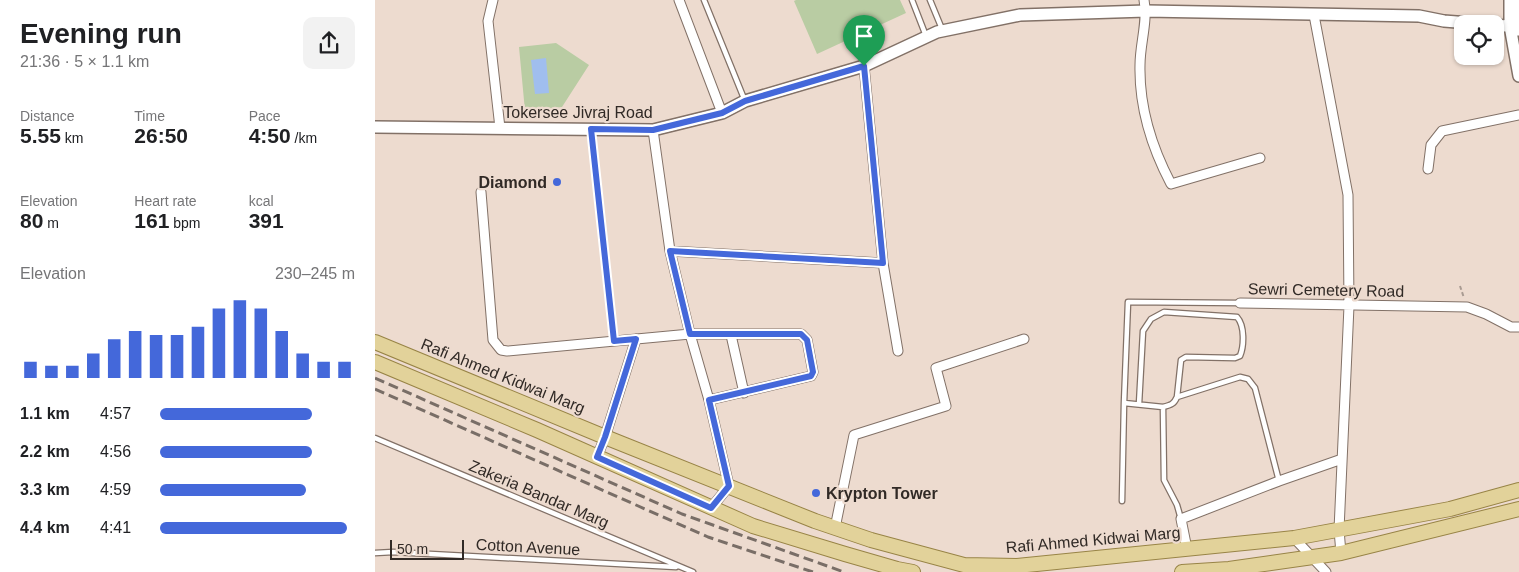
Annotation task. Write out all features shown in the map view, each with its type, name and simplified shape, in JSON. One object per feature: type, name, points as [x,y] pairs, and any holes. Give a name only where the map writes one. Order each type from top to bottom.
[{"type":"main road","name":"Rafi Ahmed Kidwai Marg","points":[[375,342],[815,521],[871,540],[964,564],[1017,566],[1295,538],[1450,509],[1519,490]]},
{"type":"main road","points":[[375,362],[537,430],[753,526],[897,569],[913,572]]},
{"type":"main road","points":[[1187,549],[1187,572],[1229,569],[1341,553],[1519,509]]},
{"type":"main road","points":[[897,569],[904,548]]},
{"type":"street","points":[[493,0],[488,21],[500,128]]},
{"type":"street","points":[[679,0],[722,113]]},
{"type":"street","points":[[1510,0],[1517,28]]},
{"type":"street","points":[[1519,0],[1517,28],[1519,76]]},
{"type":"street","points":[[1145,5],[1140,65],[1143,112],[1159,161],[1171,184],[1260,158]]},
{"type":"street","name":"Tokersee Jivraj Road","points":[[375,127],[653,130],[722,113],[745,101],[864,66],[942,31],[1020,15],[1145,5],[1314,15],[1419,16],[1454,22]]},
{"type":"street","points":[[1314,15],[1348,195],[1349,306],[1339,530],[1341,553]]},
{"type":"street","points":[[1504,26],[1517,28]]},
{"type":"street","points":[[864,66],[883,263],[898,351]]},
{"type":"street","points":[[1428,169],[1431,145],[1442,131],[1519,115]]},
{"type":"street","points":[[653,130],[670,251],[690,334],[709,400],[729,486],[711,508]]},
{"type":"street","points":[[481,192],[493,340],[501,350],[507,351],[690,334],[801,334],[807,340],[813,372],[811,376],[709,400]]},
{"type":"street","points":[[670,251],[883,263]]},
{"type":"street","name":"Sewri Cemetery Road","points":[[1235,303],[1467,308],[1486,314],[1511,327],[1519,327]]},
{"type":"street","points":[[731,335],[743,393]]},
{"type":"street","points":[[597,457],[636,339]]},
{"type":"street","points":[[835,528],[854,435],[946,406],[936,368],[1024,339]]},
{"type":"street","points":[[1187,549],[1181,519],[1343,458]]},
{"type":"street","points":[[1295,538],[1327,572]]},
{"type":"lane","points":[[704,0],[745,101]]},
{"type":"lane","points":[[912,0],[927,38]]},
{"type":"lane","points":[[930,0],[942,31]]},
{"type":"lane","points":[[591,129],[614,341]]},
{"type":"lane","name":"Sewri Cemetery Road","points":[[1124,403],[1128,302],[1235,303]]},
{"type":"lane","points":[[1231,316],[1235,303]]},
{"type":"lane","points":[[1122,501],[1124,403],[1163,407],[1171,405],[1175,403],[1177,397],[1181,360],[1186,357],[1235,358],[1240,356],[1242,351],[1242,327],[1237,317],[1164,312],[1151,319],[1143,331],[1139,404]]},
{"type":"lane","points":[[1177,397],[1240,377],[1248,379],[1255,388],[1279,481]]},
{"type":"lane","points":[[1163,407],[1164,480],[1177,505],[1181,519]]},
{"type":"lane","name":"Zakeria Bandar Marg","points":[[375,438],[693,572]]},
{"type":"lane","name":"Cotton Avenue","points":[[375,553],[393,552],[681,568]]},
{"type":"green space","points":[[900,0],[906,13],[817,54],[794,1]]},
{"type":"green space","points":[[556,43],[589,65],[562,107],[525,111],[519,47]]},
{"type":"water","points":[[546,58],[549,93],[535,94],[531,60]]},
{"type":"railway","points":[[375,378],[682,514],[844,572]]},
{"type":"railway","points":[[375,389],[708,537],[813,572]]},
{"type":"place","name":"Diamond","points":[[557,182]]},
{"type":"place","name":"Krypton Tower","points":[[816,493]]},
{"type":"route","points":[[864,66],[883,263],[670,251],[690,334],[801,334],[807,340],[813,372],[811,376],[709,400],[729,486],[711,508],[597,457],[636,339],[614,341],[591,129],[653,130],[722,113],[745,101],[864,66]]}]
